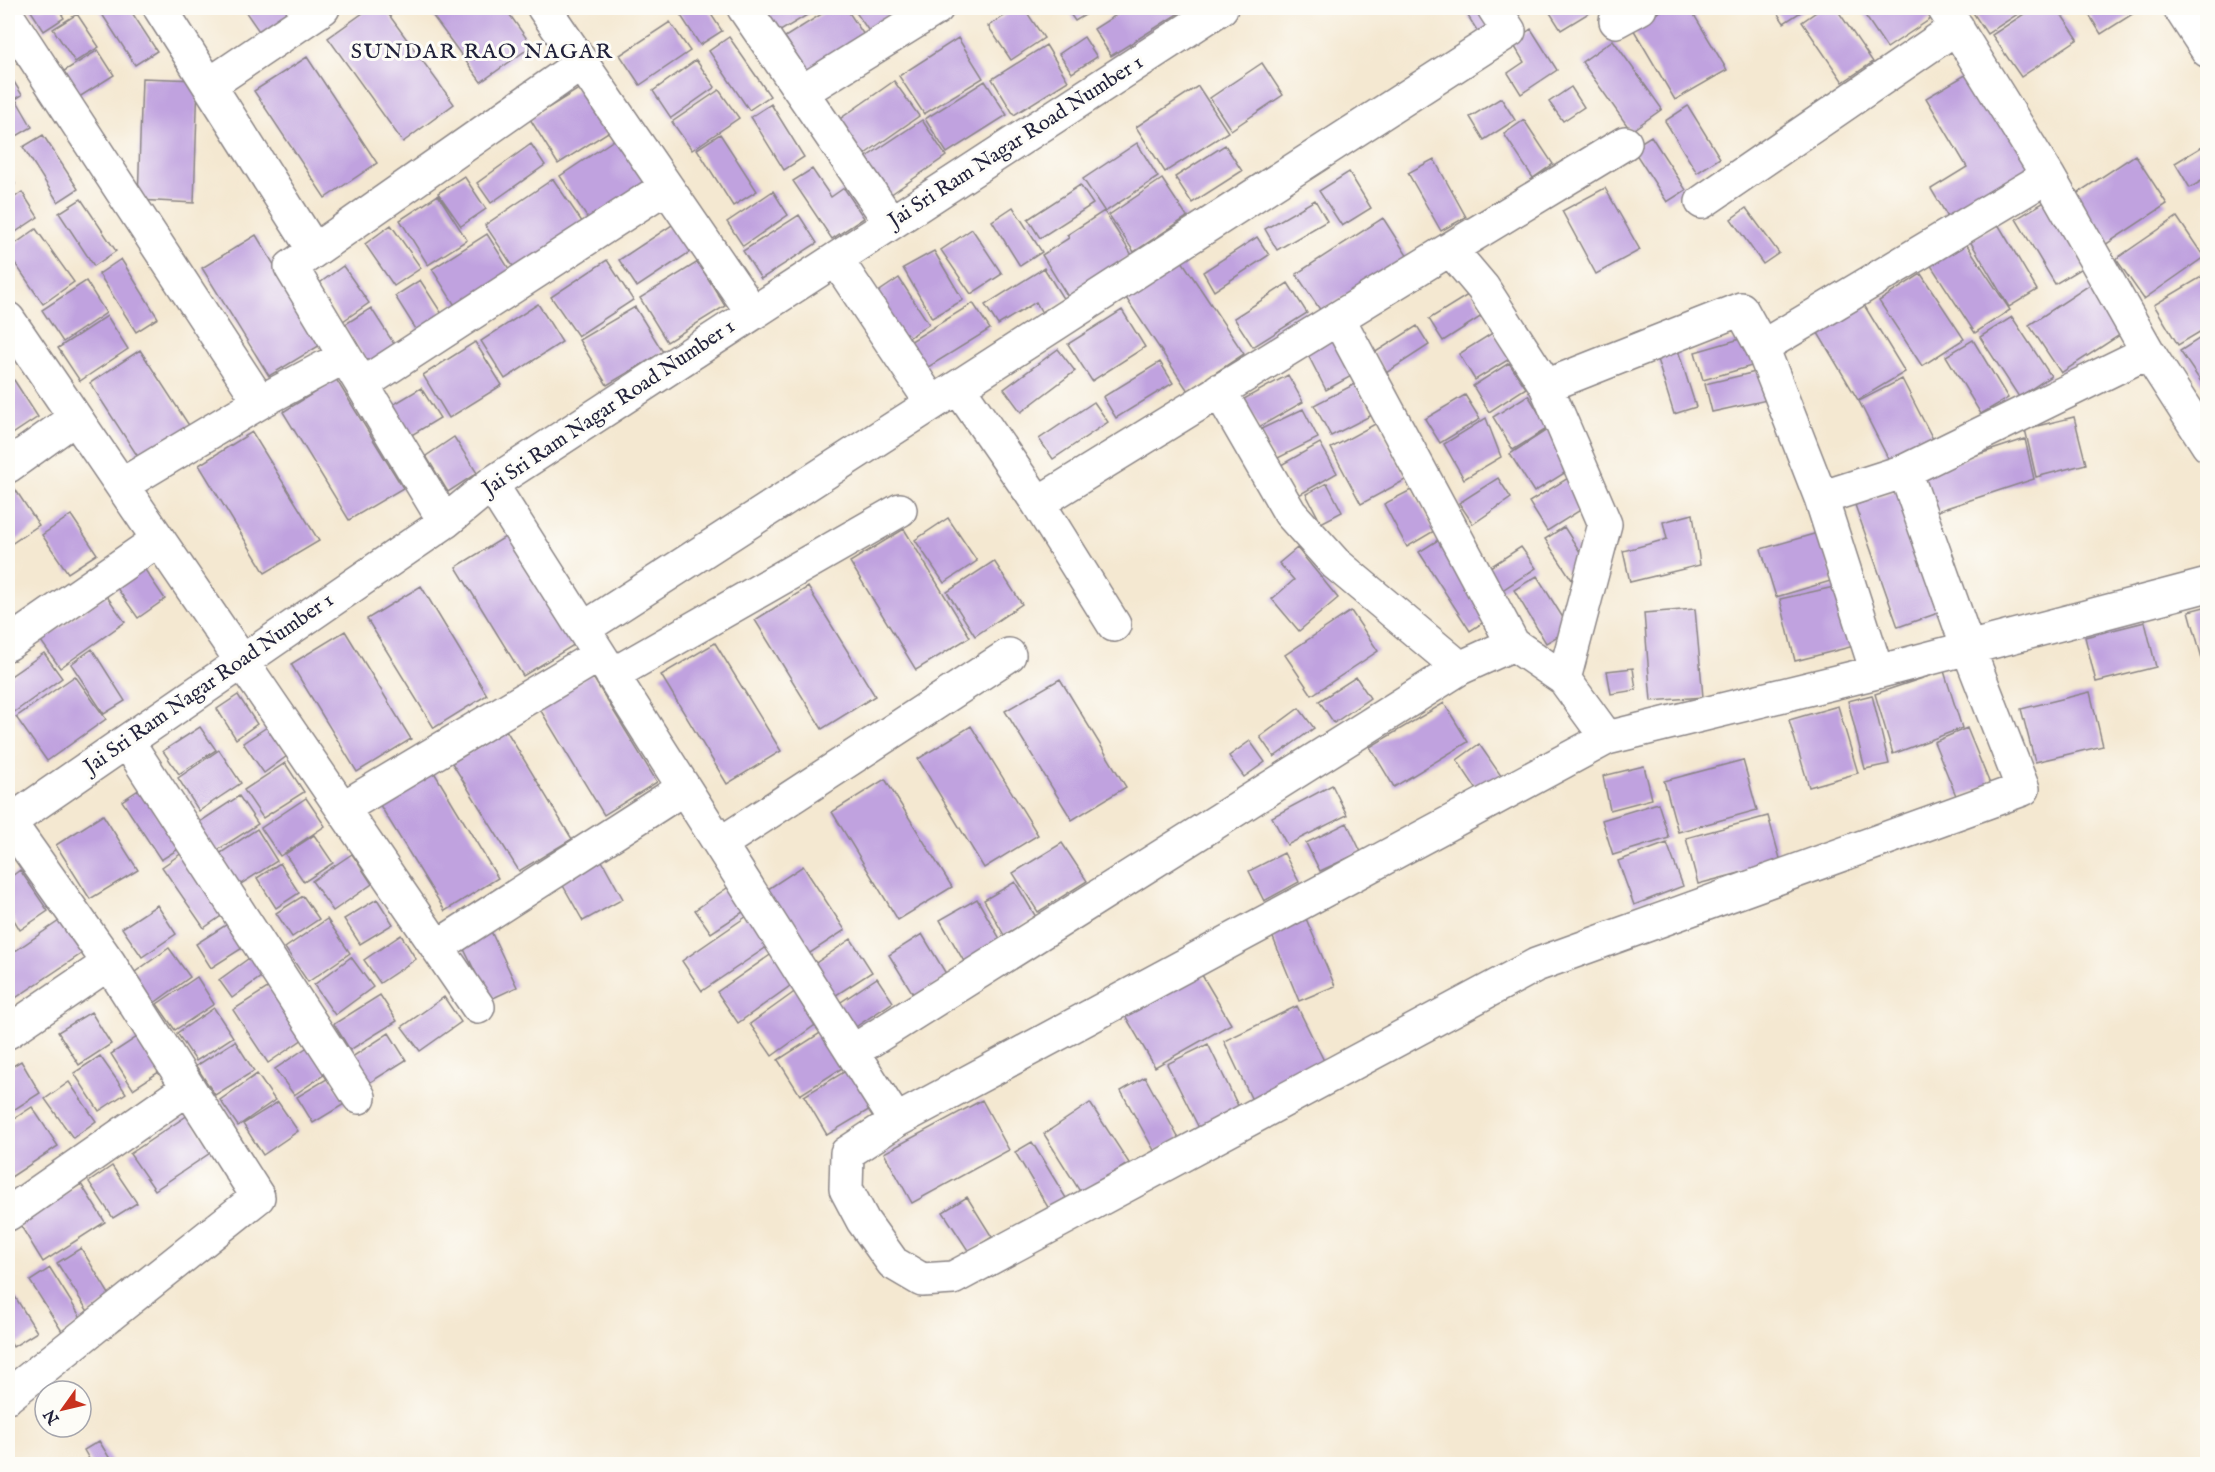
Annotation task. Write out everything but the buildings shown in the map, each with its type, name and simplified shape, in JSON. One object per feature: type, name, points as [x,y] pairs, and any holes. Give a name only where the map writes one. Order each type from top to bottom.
[{"type":"street","points":[[209,85],[323,8]]},
{"type":"street","points":[[544,8],[753,313]]},
{"type":"street","points":[[744,8],[891,223]]},
{"type":"street","points":[[802,92],[937,8]]},
{"type":"street","name":"Jai Sri Ram Nagar Road Number 1","points":[[8,823],[445,522],[491,484],[1221,8]]},
{"type":"street","points":[[342,808],[598,653],[945,395],[1509,31],[1494,8]]},
{"type":"street","points":[[2180,8],[2208,51]]},
{"type":"street","points":[[165,9],[209,85],[314,250]]},
{"type":"street","points":[[8,17],[260,402]]},
{"type":"street","points":[[1702,202],[1951,17],[2048,176],[2148,352],[2208,445]]},
{"type":"street","points":[[445,522],[291,267],[582,63]]},
{"type":"street","points":[[1038,503],[1625,143]]},
{"type":"street","points":[[1762,347],[2048,176]]},
{"type":"street","points":[[363,384],[666,187]]},
{"type":"street","points":[[1450,249],[1483,288],[1546,386],[1605,524],[1564,679]]},
{"type":"street","points":[[836,259],[945,395],[1038,503],[1114,625]]},
{"type":"street","points":[[1546,386],[1741,309],[1762,347],[1821,498],[1877,672]]},
{"type":"street","points":[[1338,318],[1514,644],[1564,679],[1607,738]]},
{"type":"street","points":[[8,319],[478,1007]]},
{"type":"street","points":[[1821,498],[1905,471],[2148,352]]},
{"type":"street","points":[[122,485],[260,402],[344,357]]},
{"type":"street","points":[[1219,390],[1290,513],[1335,563],[1460,668]]},
{"type":"street","points":[[8,466],[75,418]]},
{"type":"street","points":[[1905,471],[1968,648],[2023,789],[1536,965],[953,1278],[922,1280],[893,1263],[863,1221],[846,1189],[847,1153],[896,1121],[1607,738],[1877,672],[1968,648],[2208,585]]},
{"type":"street","points":[[491,484],[896,1121]]},
{"type":"street","points":[[598,653],[900,510]]},
{"type":"street","points":[[8,644],[158,540]]},
{"type":"street","points":[[852,1052],[1460,668],[1514,644]]},
{"type":"street","points":[[720,844],[1009,656]]},
{"type":"street","points":[[127,741],[359,1097]]},
{"type":"street","points":[[437,947],[684,788]]},
{"type":"street","points":[[8,823],[109,963],[258,1197],[8,1396]]},
{"type":"street","points":[[8,1032],[109,963]]},
{"type":"street","points":[[8,1214],[188,1088]]},
{"type":"district","name":"SUNDAR RAO NAGAR","points":[[482,52]]}]
